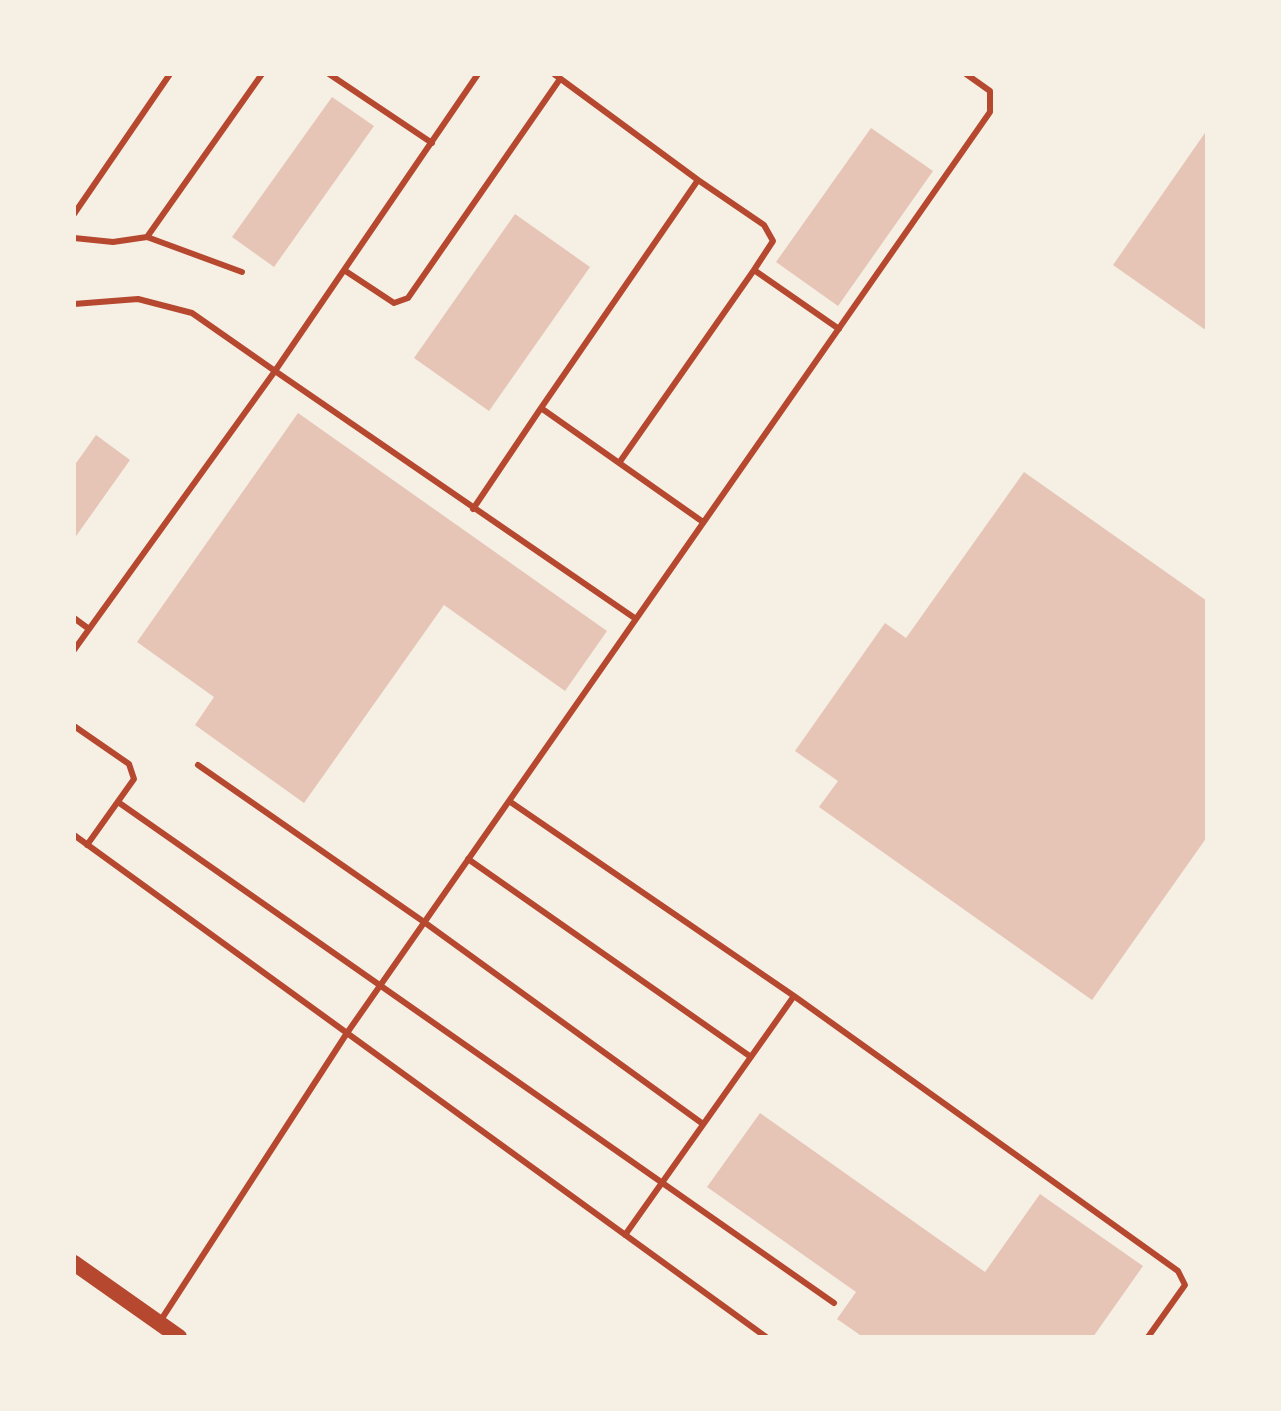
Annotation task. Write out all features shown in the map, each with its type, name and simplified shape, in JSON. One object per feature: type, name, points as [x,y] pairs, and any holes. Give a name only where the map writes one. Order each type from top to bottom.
[{"type":"main road","points":[[74,1263],[179,1337]]},
{"type":"lane","points":[[74,214],[170,74]]},
{"type":"lane","points":[[147,237],[262,74]]},
{"type":"lane","points":[[329,74],[432,143]]},
{"type":"lane","points":[[74,650],[275,371],[478,74]]},
{"type":"lane","points":[[554,74],[764,225],[773,241],[619,463]]},
{"type":"lane","points":[[159,1323],[347,1033],[990,112],[990,91],[966,74]]},
{"type":"lane","points":[[344,270],[394,303],[408,298],[560,79]]},
{"type":"lane","points":[[473,509],[698,180]]},
{"type":"lane","points":[[74,238],[113,242],[147,237],[242,272]]},
{"type":"lane","points":[[754,270],[839,329]]},
{"type":"lane","points":[[74,304],[138,299],[192,313],[636,619]]},
{"type":"lane","points":[[541,408],[703,522]]},
{"type":"lane","points":[[74,618],[89,629]]},
{"type":"lane","points":[[74,726],[129,764],[134,779],[87,845]]},
{"type":"lane","points":[[198,765],[424,922],[703,1124]]},
{"type":"lane","points":[[509,801],[794,996],[1178,1271],[1185,1285],[1148,1337]]},
{"type":"lane","points":[[118,802],[834,1303]]},
{"type":"lane","points":[[74,835],[766,1337]]},
{"type":"lane","points":[[468,859],[751,1057]]},
{"type":"lane","points":[[625,1235],[794,996]]},
{"type":"building","points":[[332,97],[374,126],[274,267],[232,237]]},
{"type":"building","points":[[871,128],[933,171],[838,306],[776,262]]},
{"type":"building","points":[[1207,130],[1207,331],[1113,265]]},
{"type":"building","points":[[515,214],[590,267],[489,411],[414,358]]},
{"type":"building","points":[[298,413],[607,631],[565,691],[444,605],[304,803],[195,725],[214,697],[137,642]]},
{"type":"building","points":[[96,435],[130,460],[74,539],[74,466]]},
{"type":"building","points":[[1024,472],[1207,601],[1207,837],[1092,1000],[819,807],[838,781],[795,751],[885,623],[906,638]]},
{"type":"building","points":[[760,1113],[985,1272],[1040,1194],[1143,1266],[1093,1337],[863,1337],[837,1319],[856,1292],[707,1187]]}]
